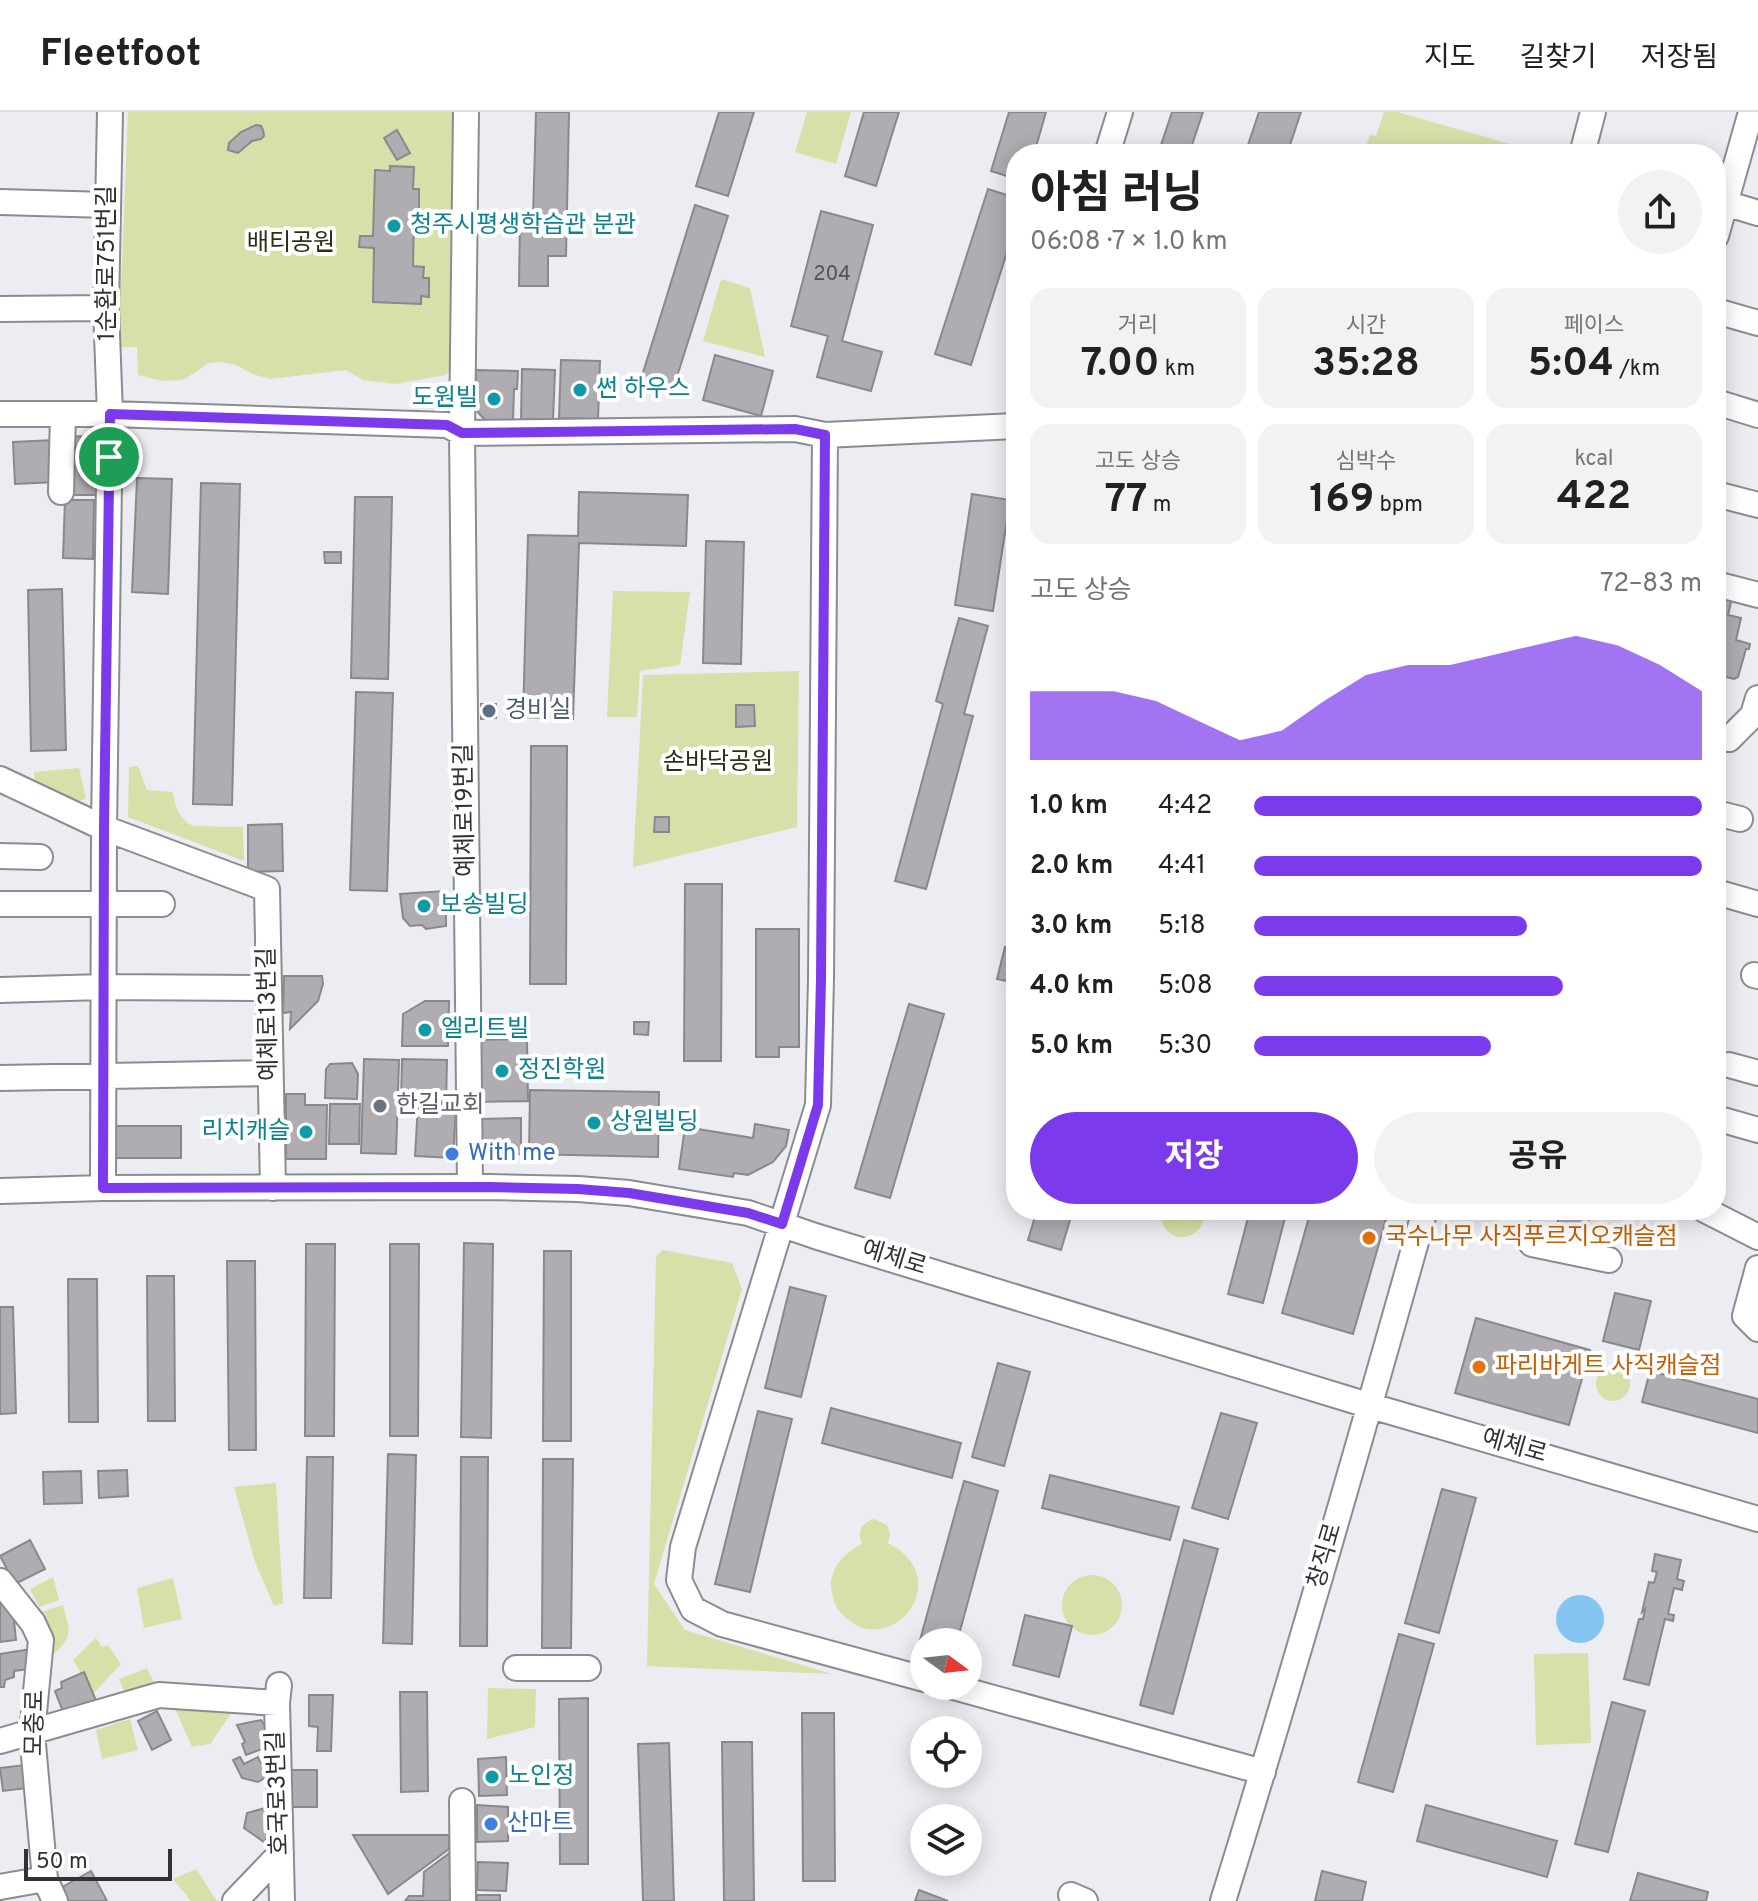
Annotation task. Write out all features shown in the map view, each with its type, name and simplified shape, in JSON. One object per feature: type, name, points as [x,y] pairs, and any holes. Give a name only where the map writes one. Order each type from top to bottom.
[{"type":"street","name":"1순환로751번길","points":[[103,1188],[103,904],[110,414],[106,308],[110,112]]},
{"type":"street","points":[[462,433],[466,112]]},
{"type":"street","points":[[1110,144],[1120,112]]},
{"type":"street","points":[[1585,144],[1593,112]]},
{"type":"street","points":[[1726,200],[1753,115]]},
{"type":"street","points":[[0,202],[108,205]]},
{"type":"street","points":[[1726,203],[1758,213]]},
{"type":"street","points":[[0,309],[106,308]]},
{"type":"street","points":[[1726,314],[1758,323]]},
{"type":"street","points":[[1726,405],[1758,415]]},
{"type":"street","points":[[0,414],[110,414],[447,425],[462,433],[795,429],[825,435],[1006,426]]},
{"type":"street","points":[[61,492],[63,414]]},
{"type":"street","name":"예체로19번길","points":[[462,433],[470,1187]]},
{"type":"street","points":[[825,435],[822,968],[818,1105],[683,1547],[679,1580],[693,1609],[722,1624],[910,1675]]},
{"type":"street","points":[[1726,497],[1758,505]]},
{"type":"street","points":[[1726,587],[1758,595]]},
{"type":"street","points":[[1726,738],[1729,739],[1756,706]]},
{"type":"street","points":[[0,779],[104,828]]},
{"type":"street","points":[[1726,816],[1740,819]]},
{"type":"street","name":"예체로13번길","points":[[104,828],[267,889],[273,1188]]},
{"type":"street","points":[[0,856],[40,857]]},
{"type":"street","points":[[1726,895],[1758,904]]},
{"type":"street","points":[[0,904],[162,904]]},
{"type":"street","points":[[0,990],[268,988]]},
{"type":"street","points":[[1729,1065],[1758,1073]]},
{"type":"street","points":[[0,1078],[270,1073]]},
{"type":"street","points":[[1726,1121],[1758,1130]]},
{"type":"street","name":"예체로","points":[[0,1191],[103,1188],[578,1189],[629,1193],[748,1213],[1371,1406],[1758,1519]]},
{"type":"street","name":"창직로","points":[[1223,1901],[1371,1406],[1422,1220]]},
{"type":"street","points":[[1513,1220],[1532,1244],[1609,1260]]},
{"type":"street","points":[[1725,1220],[1758,1237]]},
{"type":"street","points":[[1758,1268],[1745,1316],[1758,1329]]},
{"type":"street","name":"모충로","points":[[0,1581],[33,1623],[41,1640],[32,1733],[50,1890],[0,1887]]},
{"type":"street","points":[[516,1668],[588,1668]]},
{"type":"street","name":"호국로3번길","points":[[32,1733],[159,1695],[278,1694],[282,1901]]},
{"type":"street","points":[[982,1695],[1263,1772]]},
{"type":"street","points":[[0,1741],[32,1733]]},
{"type":"street","points":[[462,1801],[463,1901]]},
{"type":"street","points":[[235,1901],[281,1853]]},
{"type":"green space","name":"배티공원","points":[[128,112],[458,112],[452,367],[446,375],[395,384],[363,380],[346,370],[270,379],[220,362],[209,363],[179,380],[163,381],[138,375],[137,347],[116,344]]},
{"type":"green space","points":[[807,112],[851,112],[836,164],[795,152]]},
{"type":"green space","points":[[1384,112],[1397,112],[1510,144],[1367,144],[1370,135],[1376,136]]},
{"type":"green space","points":[[721,279],[750,288],[765,357],[703,341]]},
{"type":"green space","points":[[613,591],[690,592],[680,665],[640,671],[637,717],[607,717]]},
{"type":"green space","name":"손바닥공원","points":[[799,671],[797,827],[633,867],[643,675]]},
{"type":"green space","points":[[138,766],[147,790],[173,792],[178,812],[193,826],[243,827],[244,861],[128,817],[129,767]]},
{"type":"green space","points":[[79,768],[86,799],[68,803],[35,787],[34,772]]},
{"type":"green space","points":[[1203,1220],[1198,1230],[1182,1237],[1167,1230],[1162,1222]]},
{"type":"green space","points":[[663,1250],[732,1263],[742,1289],[654,1584],[685,1630],[832,1674],[647,1666],[656,1256]]},
{"type":"green space","points":[[1613,1367],[1625,1372],[1630,1384],[1625,1396],[1613,1401],[1601,1396],[1596,1384],[1601,1372]]},
{"type":"green space","points":[[276,1483],[283,1603],[274,1606],[255,1562],[234,1487]]},
{"type":"green space","points":[[874,1519],[887,1525],[890,1534],[888,1543],[903,1553],[915,1569],[918,1586],[915,1602],[905,1616],[892,1625],[876,1630],[859,1626],[842,1614],[834,1602],[831,1586],[836,1566],[862,1544],[861,1528]]},
{"type":"green space","points":[[1092,1575],[1103,1577],[1113,1584],[1120,1594],[1120,1616],[1113,1626],[1103,1633],[1092,1635],[1081,1633],[1071,1626],[1064,1616],[1062,1605],[1064,1594],[1071,1584],[1081,1577]]},
{"type":"green space","points":[[53,1577],[59,1600],[39,1607],[30,1589]]},
{"type":"green space","points":[[173,1578],[182,1619],[144,1628],[137,1588]]},
{"type":"green space","points":[[63,1605],[68,1634],[50,1658],[50,1635],[41,1612]]},
{"type":"green space","points":[[96,1638],[102,1647],[108,1645],[121,1664],[93,1694],[73,1660]]},
{"type":"green space","points":[[1588,1653],[1591,1743],[1536,1745],[1534,1654]]},
{"type":"green space","points":[[147,1668],[156,1687],[126,1695],[119,1679]]},
{"type":"green space","points":[[488,1688],[536,1689],[535,1727],[487,1739]]},
{"type":"green space","points":[[173,1704],[235,1708],[210,1744],[192,1747]]},
{"type":"green space","points":[[130,1719],[138,1750],[102,1759],[96,1730]]},
{"type":"green space","points":[[196,1869],[217,1901],[191,1901],[173,1879]]},
{"type":"water","points":[[1580,1595],[1597,1602],[1604,1619],[1597,1636],[1580,1643],[1563,1636],[1556,1619],[1563,1602]]},
{"type":"building","points":[[536,112],[569,112],[566,256],[548,256],[548,286],[519,286],[520,217],[533,217]]},
{"type":"building","points":[[719,112],[754,112],[728,196],[696,186]]},
{"type":"building","points":[[864,112],[899,112],[876,186],[845,176]]},
{"type":"building","points":[[1009,112],[1046,112],[1037,144],[1006,144],[1006,176],[991,171]]},
{"type":"building","points":[[1172,112],[1203,112],[1192,144],[1161,144]]},
{"type":"building","points":[[1259,112],[1301,112],[1290,144],[1248,144]]},
{"type":"building","points":[[256,125],[263,130],[261,139],[252,141],[238,153],[228,150],[229,143],[241,132]]},
{"type":"building","points":[[397,130],[410,153],[397,160],[384,138]]},
{"type":"building","name":"청주시평생학습관 분관","points":[[390,166],[414,167],[413,189],[419,189],[419,215],[414,215],[413,266],[424,267],[423,278],[429,278],[429,297],[421,296],[421,304],[373,302],[374,248],[359,247],[360,236],[373,236],[375,170],[390,171]]},
{"type":"building","points":[[988,189],[1006,195],[1006,255],[971,365],[935,354]]},
{"type":"building","points":[[695,205],[728,216],[673,389],[641,379]]},
{"type":"building","points":[[821,211],[873,225],[842,341],[882,352],[871,391],[817,377],[828,336],[791,326]]},
{"type":"building","points":[[715,355],[773,371],[761,416],[703,400]]},
{"type":"building","name":"썬 하우스","points":[[561,360],[600,361],[598,419],[559,418]]},
{"type":"building","points":[[522,369],[555,370],[553,420],[521,419]]},
{"type":"building","name":"도원빌","points":[[476,370],[518,371],[513,421],[485,420],[475,409]]},
{"type":"building","points":[[66,436],[98,437],[98,495],[65,495]]},
{"type":"building","points":[[54,440],[56,482],[15,484],[13,442]]},
{"type":"building","points":[[137,478],[172,479],[168,594],[132,592]]},
{"type":"building","points":[[201,483],[240,484],[232,805],[193,804]]},
{"type":"building","points":[[579,492],[688,495],[686,546],[579,543],[573,719],[523,717],[528,535],[578,536]]},
{"type":"building","points":[[972,494],[1006,499],[1006,526],[993,611],[955,605]]},
{"type":"building","points":[[355,497],[392,497],[388,679],[351,678]]},
{"type":"building","points":[[65,500],[94,500],[93,559],[63,558]]},
{"type":"building","points":[[706,541],[744,542],[741,664],[703,663]]},
{"type":"building","points":[[324,552],[341,552],[341,563],[325,563]]},
{"type":"building","points":[[62,589],[66,750],[31,751],[28,590]]},
{"type":"building","points":[[1726,597],[1732,598],[1728,615],[1741,618],[1736,640],[1750,644],[1738,677],[1726,677]]},
{"type":"building","points":[[959,618],[988,626],[964,714],[973,716],[926,889],[895,881],[943,704],[936,701]]},
{"type":"building","points":[[356,692],[393,693],[387,891],[350,890]]},
{"type":"building","name":"경비실","points":[[481,704],[496,704],[496,718],[481,719]]},
{"type":"building","points":[[736,705],[754,705],[755,726],[736,727]]},
{"type":"building","points":[[531,746],[567,746],[566,984],[530,984]]},
{"type":"building","points":[[655,817],[669,817],[669,832],[654,832]]},
{"type":"building","points":[[282,824],[283,871],[248,872],[248,825]]},
{"type":"building","points":[[685,884],[722,884],[721,1061],[684,1061]]},
{"type":"building","name":"보송빌딩","points":[[446,891],[446,926],[426,929],[422,925],[410,926],[403,918],[400,894]]},
{"type":"building","points":[[756,929],[799,929],[799,1047],[779,1047],[779,1057],[756,1057]]},
{"type":"building","points":[[1005,947],[1006,947],[1006,981],[997,979]]},
{"type":"building","points":[[284,976],[322,976],[323,984],[318,1001],[290,1029],[291,1012],[283,1013]]},
{"type":"building","name":"엘리트빌","points":[[425,1001],[449,1001],[448,1046],[402,1046],[403,1014]]},
{"type":"building","points":[[909,1004],[944,1014],[890,1198],[855,1188]]},
{"type":"building","points":[[634,1022],[649,1022],[648,1035],[634,1034]]},
{"type":"building","name":"정진학원","points":[[527,1039],[528,1101],[477,1102],[476,1040]]},
{"type":"building","name":"한길교회","points":[[364,1059],[399,1060],[396,1154],[361,1153]]},
{"type":"building","points":[[402,1059],[447,1060],[446,1103],[401,1102]]},
{"type":"building","points":[[352,1063],[358,1074],[357,1099],[325,1098],[326,1069],[330,1064]]},
{"type":"building","name":"상원빌딩","points":[[530,1090],[659,1092],[658,1157],[529,1154]]},
{"type":"building","name":"리치캐슬","points":[[286,1094],[305,1094],[305,1105],[327,1105],[326,1159],[286,1159]]},
{"type":"building","points":[[330,1104],[360,1104],[359,1144],[329,1144]]},
{"type":"building","points":[[418,1104],[456,1106],[453,1158],[415,1156]]},
{"type":"building","points":[[521,1118],[521,1154],[481,1155],[481,1119]]},
{"type":"building","points":[[755,1124],[789,1130],[786,1146],[773,1162],[748,1175],[734,1173],[733,1177],[679,1169],[685,1127],[753,1138]]},
{"type":"building","points":[[113,1126],[181,1126],[181,1158],[113,1158]]},
{"type":"building","points":[[1034,1220],[1070,1220],[1061,1250],[1028,1240]]},
{"type":"building","points":[[1247,1220],[1284,1220],[1263,1303],[1228,1294]]},
{"type":"building","points":[[1308,1220],[1386,1220],[1353,1334],[1282,1313]]},
{"type":"building","points":[[1558,1220],[1589,1220],[1587,1234],[1557,1229]]},
{"type":"building","points":[[464,1243],[493,1244],[491,1438],[461,1437]]},
{"type":"building","points":[[306,1244],[335,1244],[334,1436],[305,1436]]},
{"type":"building","points":[[390,1244],[419,1244],[418,1436],[390,1436]]},
{"type":"building","points":[[544,1251],[571,1251],[571,1441],[543,1441]]},
{"type":"building","points":[[227,1261],[255,1261],[256,1450],[229,1450]]},
{"type":"building","points":[[147,1276],[174,1276],[175,1421],[148,1421]]},
{"type":"building","points":[[68,1279],[97,1279],[98,1422],[69,1422]]},
{"type":"building","points":[[790,1287],[826,1296],[801,1397],[765,1388]]},
{"type":"building","points":[[1615,1293],[1651,1301],[1639,1350],[1603,1341]]},
{"type":"building","points":[[0,1307],[13,1307],[16,1413],[0,1414]]},
{"type":"building","points":[[1476,1318],[1590,1350],[1569,1425],[1455,1393]]},
{"type":"building","points":[[998,1363],[1030,1372],[1004,1466],[972,1457]]},
{"type":"building","points":[[1650,1371],[1758,1399],[1758,1433],[1642,1402]]},
{"type":"building","points":[[831,1408],[961,1443],[952,1478],[822,1443]]},
{"type":"building","points":[[758,1411],[792,1419],[750,1592],[715,1584]]},
{"type":"building","points":[[1221,1413],[1257,1423],[1228,1519],[1192,1508]]},
{"type":"building","points":[[388,1454],[416,1455],[412,1644],[383,1643]]},
{"type":"building","points":[[307,1457],[333,1457],[331,1598],[304,1598]]},
{"type":"building","points":[[461,1457],[488,1457],[487,1646],[460,1646]]},
{"type":"building","points":[[543,1459],[573,1459],[571,1648],[542,1648]]},
{"type":"building","points":[[127,1470],[128,1496],[99,1498],[98,1471]]},
{"type":"building","points":[[81,1471],[82,1503],[44,1504],[43,1472]]},
{"type":"building","points":[[1050,1475],[1179,1507],[1170,1540],[1042,1508]]},
{"type":"building","points":[[964,1481],[998,1491],[961,1628],[923,1628]]},
{"type":"building","points":[[1442,1489],[1476,1498],[1439,1633],[1405,1623]]},
{"type":"building","points":[[30,1540],[45,1569],[15,1584],[0,1556]]},
{"type":"building","points":[[1184,1540],[1218,1549],[1173,1714],[1140,1705]]},
{"type":"building","points":[[1655,1554],[1681,1560],[1677,1579],[1684,1581],[1682,1590],[1674,1588],[1668,1614],[1674,1615],[1673,1621],[1665,1619],[1649,1685],[1624,1679],[1639,1619],[1643,1619],[1649,1582],[1654,1583],[1657,1572],[1652,1571]]},
{"type":"building","points":[[0,1587],[12,1601],[16,1640],[0,1642]]},
{"type":"building","points":[[1025,1615],[1072,1626],[1059,1677],[1013,1665]]},
{"type":"building","points":[[1399,1634],[1434,1644],[1393,1792],[1358,1782]]},
{"type":"building","points":[[32,1649],[33,1655],[27,1656],[29,1669],[14,1671],[14,1677],[5,1680],[4,1687],[0,1687],[0,1654]]},
{"type":"building","points":[[84,1672],[97,1703],[65,1717],[55,1691],[62,1688],[61,1682]]},
{"type":"building","points":[[400,1692],[427,1692],[428,1791],[401,1792]]},
{"type":"building","points":[[309,1695],[333,1695],[331,1751],[317,1751],[318,1727],[309,1726]]},
{"type":"building","points":[[588,1698],[588,1864],[560,1864],[559,1699]]},
{"type":"building","points":[[1612,1702],[1645,1711],[1608,1852],[1575,1844]]},
{"type":"building","points":[[157,1711],[171,1740],[152,1750],[138,1721]]},
{"type":"building","points":[[802,1713],[834,1713],[835,1881],[803,1881]]},
{"type":"building","points":[[261,1720],[273,1745],[246,1755],[242,1744],[245,1742],[237,1725]]},
{"type":"building","points":[[722,1742],[752,1742],[754,1901],[724,1901]]},
{"type":"building","points":[[669,1743],[674,1901],[643,1901],[638,1744]]},
{"type":"building","points":[[240,1757],[244,1764],[258,1757],[268,1776],[258,1782],[242,1778],[233,1760]]},
{"type":"building","name":"노인정","points":[[506,1757],[507,1795],[479,1796],[478,1759]]},
{"type":"building","points":[[25,1765],[28,1788],[3,1791],[0,1768]]},
{"type":"building","points":[[288,1770],[317,1770],[317,1807],[288,1807]]},
{"type":"building","points":[[477,1805],[508,1807],[508,1841],[477,1842]]},
{"type":"building","points":[[1426,1805],[1557,1841],[1547,1877],[1417,1841]]},
{"type":"building","points":[[269,1807],[274,1828],[264,1842],[244,1828],[247,1813]]},
{"type":"building","points":[[353,1835],[449,1835],[449,1849],[388,1894]]},
{"type":"building","points":[[455,1849],[457,1901],[405,1901],[409,1896],[423,1896],[424,1872]]},
{"type":"building","points":[[478,1862],[508,1863],[506,1891],[477,1890]]},
{"type":"building","points":[[91,1871],[107,1901],[61,1901],[55,1891]]},
{"type":"building","points":[[1322,1871],[1366,1882],[1362,1901],[1315,1901]]},
{"type":"building","points":[[1638,1873],[1708,1892],[1706,1901],[1630,1901]]},
{"type":"building","points":[[919,1890],[948,1901],[915,1901]]},
{"type":"building","points":[[477,1895],[500,1895],[500,1901],[477,1901]]},
{"type":"place","name":"청주시평생학습관 분관","points":[[394,226]]},
{"type":"place","name":"썬 하우스","points":[[580,390]]},
{"type":"place","name":"도원빌","points":[[494,399]]},
{"type":"place","name":"경비실","points":[[489,711]]},
{"type":"place","name":"보송빌딩","points":[[424,906]]},
{"type":"place","name":"엘리트빌","points":[[425,1030]]},
{"type":"place","name":"정진학원","points":[[502,1071]]},
{"type":"place","name":"한길교회","points":[[380,1106]]},
{"type":"place","name":"상원빌딩","points":[[594,1123]]},
{"type":"place","name":"리치캐슬","points":[[306,1132]]},
{"type":"place","name":"With me","points":[[452,1154]]},
{"type":"place","name":"국수나무 사직푸르지오캐슬점","points":[[1369,1238]]},
{"type":"place","name":"파리바게트 사직캐슬점","points":[[1479,1367]]},
{"type":"place","name":"노인정","points":[[492,1777]]},
{"type":"place","name":"산마트","points":[[491,1824]]},
{"type":"route","points":[[110,414],[447,425],[462,433],[795,429],[825,435],[818,1105],[782,1224],[748,1213],[629,1193],[578,1189],[103,1188],[109,457],[110,414]]}]
